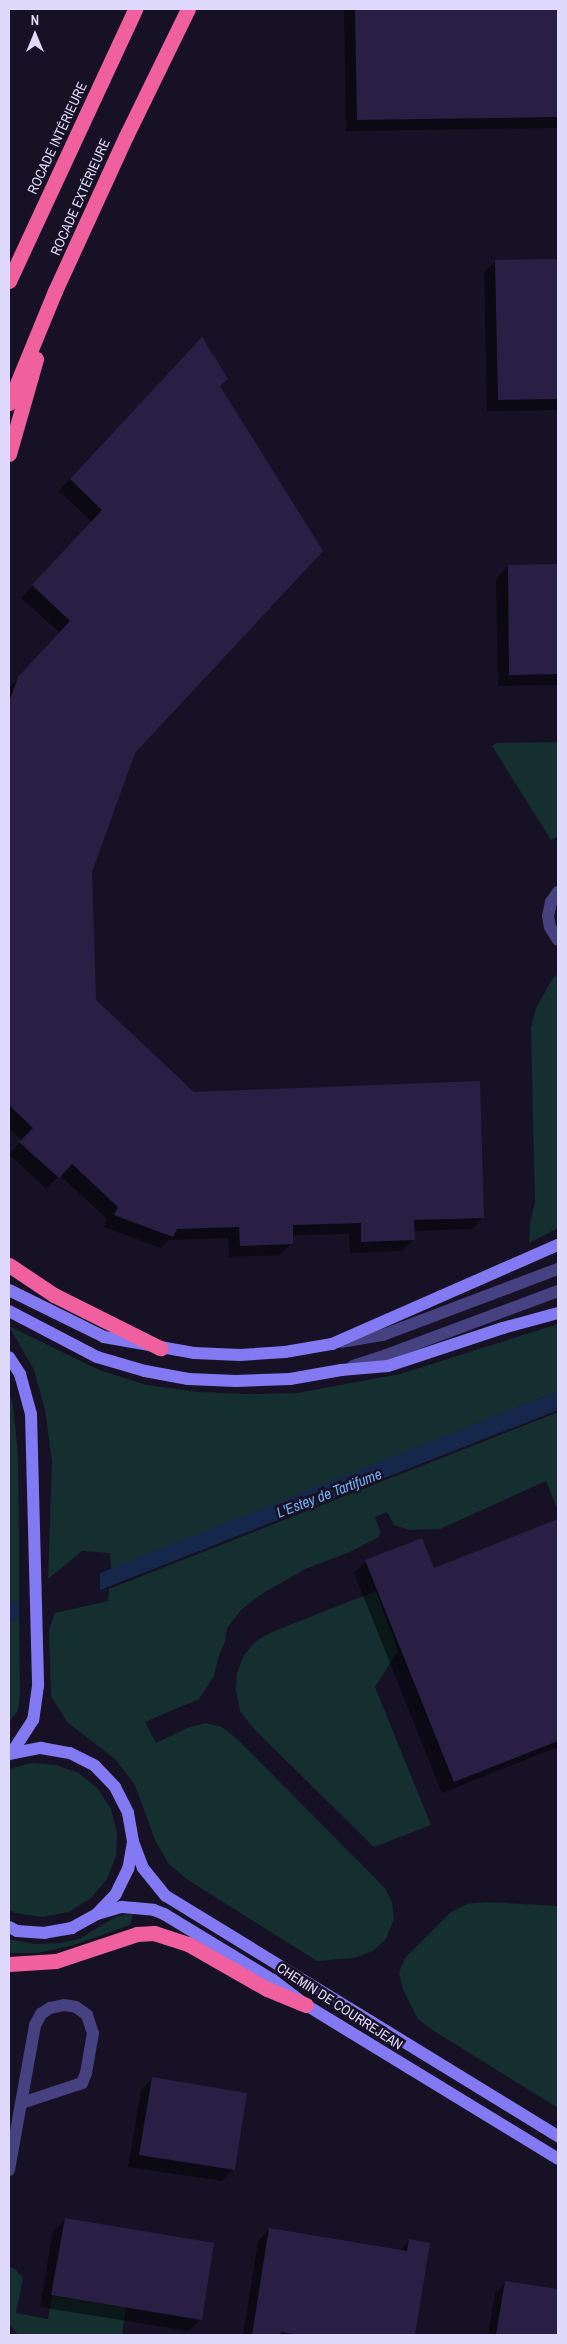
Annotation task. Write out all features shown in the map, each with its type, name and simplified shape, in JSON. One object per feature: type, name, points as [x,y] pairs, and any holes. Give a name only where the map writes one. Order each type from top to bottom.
[{"type":"highway","name":"ROCADE INTÉRIEURE","points":[[9,279],[135,9]]},
{"type":"highway","name":"ROCADE EXTÉRIEURE","points":[[9,403],[55,291],[126,136],[188,9]]},
{"type":"highway","points":[[9,454],[55,291]]},
{"type":"highway","points":[[9,1265],[54,1295],[160,1348]]},
{"type":"highway","points":[[9,1964],[56,1961],[137,1934],[154,1933],[188,1944],[267,1989],[306,2005]]},
{"type":"main road","points":[[9,1290],[104,1337],[160,1348],[240,1355],[285,1352],[332,1344],[558,1245]]},
{"type":"main road","points":[[9,1311],[97,1357],[145,1372],[180,1378],[236,1381],[290,1379],[341,1370],[388,1366],[503,1328],[558,1313]]},
{"type":"main road","points":[[9,1357],[20,1374],[31,1414],[38,1686],[33,1720],[10,1753]]},
{"type":"main road","points":[[9,1927],[17,1931],[45,1933],[72,1928],[97,1914],[116,1894],[128,1869],[132,1842],[128,1813],[124,1804],[115,1787],[95,1766],[70,1753],[41,1748],[10,1753]]},
{"type":"main road","name":"CHEMIN DE COURREJEAN","points":[[132,1842],[143,1868],[166,1896],[558,2136]]},
{"type":"main road","name":"CHEMIN DE COURREJEAN","points":[[97,1914],[122,1907],[154,1910],[164,1914],[273,1980],[306,2005],[558,2160]]},
{"type":"street","points":[[558,892],[551,902],[548,916],[550,927],[558,940]]},
{"type":"street","points":[[332,1344],[383,1335],[558,1269]]},
{"type":"street","points":[[341,1370],[386,1356],[558,1291]]},
{"type":"street","points":[[9,2170],[35,2025],[41,2014],[50,2008],[64,2005],[76,2007],[87,2015],[93,2033],[86,2073],[82,2083],[22,2103]]},
{"type":"green space","points":[[558,742],[558,836],[551,840],[492,746],[496,743]]},
{"type":"green space","points":[[558,974],[558,1228],[529,1243],[530,1223],[535,1203],[531,1028],[536,1008],[553,978]]},
{"type":"green space","points":[[558,1324],[558,1391],[111,1570],[110,1553],[82,1551],[48,1579],[52,1462],[45,1410],[34,1370],[9,1326],[99,1370],[147,1385],[198,1392],[249,1394],[297,1393],[400,1374]]},
{"type":"green space","points":[[9,1393],[13,1405],[18,1454],[19,1600],[9,1603]]},
{"type":"green space","points":[[558,1412],[558,1511],[546,1481],[440,1529],[409,1530],[394,1525],[387,1512],[375,1517],[380,1531],[379,1537],[350,1552],[305,1569],[260,1595],[242,1609],[227,1628],[225,1642],[219,1655],[214,1676],[199,1699],[145,1722],[156,1743],[187,1728],[206,1723],[222,1727],[236,1738],[384,1887],[392,1902],[394,1919],[386,1939],[373,1951],[354,1958],[317,1961],[188,1880],[168,1863],[155,1840],[135,1785],[115,1759],[67,1722],[51,1696],[49,1630],[55,1613],[108,1601],[109,1589]]},
{"type":"green space","points":[[376,1591],[398,1651],[375,1687],[431,1825],[374,1847],[254,1729],[240,1711],[236,1690],[237,1673],[244,1655],[256,1641],[272,1632]]},
{"type":"green space","points":[[19,1617],[20,1694],[18,1711],[9,1722],[9,1622]]},
{"type":"green space","points":[[32,1763],[56,1765],[79,1773],[98,1789],[111,1809],[117,1832],[116,1856],[107,1879],[91,1898],[69,1912],[42,1917],[15,1913],[9,1910],[9,1769]]},
{"type":"green space","points":[[485,1902],[558,1906],[558,2108],[434,2031],[418,2019],[403,1990],[399,1972],[405,1958],[451,1912],[467,1904]]},
{"type":"green space","points":[[133,1914],[130,1925],[74,1945],[39,1953],[9,1953],[9,1939],[35,1944],[60,1943],[79,1939],[117,1916]]},
{"type":"green space","points":[[9,2267],[15,2269],[23,2278],[16,2313],[48,2319],[52,2296],[126,2307],[122,2335],[18,2335],[9,2323]]},
{"type":"water","name":"L'Estey de Tartifume","points":[[558,1391],[558,1410],[100,1590],[100,1573]]},
{"type":"water","points":[[19,1600],[19,1617],[9,1622],[9,1603]]},
{"type":"building","points":[[355,9],[558,9],[558,117],[357,120]]},
{"type":"building","points":[[558,259],[558,399],[498,400],[495,260]]},
{"type":"building","points":[[202,337],[228,379],[220,386],[323,551],[135,753],[92,872],[96,1000],[194,1092],[480,1081],[484,1218],[414,1220],[415,1240],[361,1242],[361,1223],[293,1225],[293,1244],[240,1246],[239,1227],[177,1229],[173,1237],[114,1215],[118,1207],[72,1164],[59,1178],[19,1142],[33,1128],[9,1105],[9,702],[18,677],[70,621],[32,585],[102,510],[70,479]]},
{"type":"building","points":[[558,564],[558,674],[509,675],[508,565]]},
{"type":"building","points":[[558,1519],[558,1741],[454,1782],[365,1560],[422,1538],[434,1568]]},
{"type":"building","points":[[152,2077],[247,2093],[235,2170],[139,2155]]},
{"type":"building","points":[[65,2218],[214,2243],[202,2320],[51,2295]]},
{"type":"building","points":[[269,2228],[407,2251],[409,2239],[430,2243],[415,2335],[300,2335],[281,2332],[280,2335],[252,2335]]},
{"type":"building","points":[[505,2281],[558,2289],[558,2335],[496,2335]]}]
